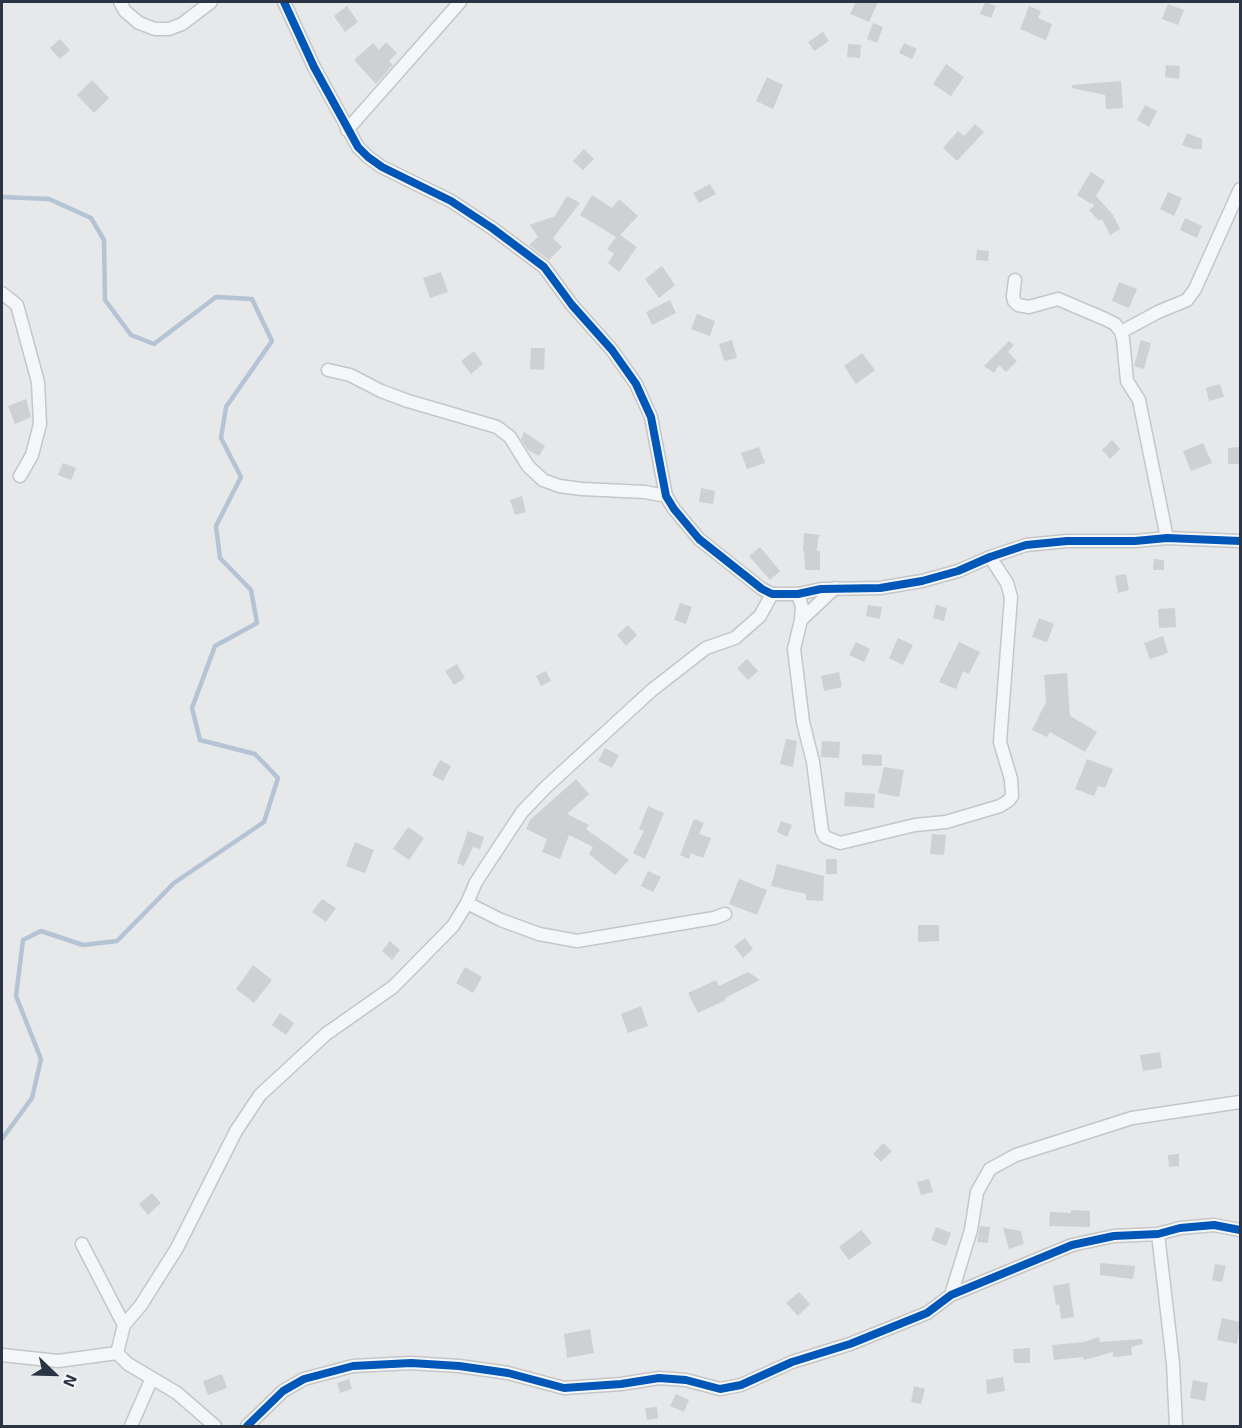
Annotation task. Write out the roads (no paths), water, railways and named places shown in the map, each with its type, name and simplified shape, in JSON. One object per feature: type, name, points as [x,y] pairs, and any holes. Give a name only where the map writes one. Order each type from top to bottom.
[{"type":"street","points":[[120,2],[126,11],[139,22],[155,29],[182,24],[211,2]]},
{"type":"street","points":[[284,2],[314,67],[358,147],[382,167],[451,201],[544,267],[572,305],[612,350],[636,384],[651,417],[666,496],[674,509],[699,539],[743,575],[772,594],[798,594],[835,588],[880,588],[922,581],[958,571],[1026,545],[1067,541],[1135,541],[1167,538],[1240,541]]},
{"type":"street","points":[[348,130],[460,2]]},
{"type":"street","points":[[1121,332],[1158,312],[1187,300],[1195,289],[1240,189]]},
{"type":"street","points":[[1015,280],[1013,296],[1018,305],[1029,308],[1058,299],[1115,324],[1121,332],[1127,381],[1139,400],[1167,538]]},
{"type":"street","points":[[2,293],[17,305],[38,382],[40,424],[32,454],[20,476]]},
{"type":"street","points":[[328,370],[350,375],[381,391],[408,401],[496,428],[510,436],[528,466],[543,480],[560,486],[582,489],[645,492],[666,496]]},
{"type":"street","points":[[798,594],[802,607],[794,649],[803,722],[813,762],[822,831],[825,837],[840,843],[915,825],[946,822],[1000,806],[1012,795],[1011,779],[1000,742],[1011,597],[1007,583],[990,557]]},
{"type":"street","points":[[801,620],[835,588]]},
{"type":"street","points":[[117,1353],[124,1325],[141,1305],[177,1248],[236,1131],[260,1095],[326,1035],[393,987],[453,926],[476,882],[522,812],[652,690],[706,648],[735,638],[760,616],[772,594]]},
{"type":"street","points":[[467,903],[501,920],[539,934],[577,941],[714,918],[725,914]]},
{"type":"street","points":[[951,1295],[971,1230],[977,1192],[990,1169],[1016,1155],[1132,1118],[1240,1102]]},
{"type":"street","points":[[247,1426],[283,1390],[303,1379],[353,1366],[411,1363],[459,1366],[508,1373],[564,1388],[621,1384],[659,1378],[686,1380],[720,1389],[741,1385],[792,1362],[850,1344],[927,1313],[951,1295],[1072,1245],[1114,1236],[1158,1234],[1180,1228],[1214,1225],[1240,1230]]},
{"type":"street","points":[[1158,1234],[1173,1363],[1176,1426]]},
{"type":"street","points":[[82,1244],[124,1325]]},
{"type":"street","points":[[2,1355],[58,1361],[117,1353]]},
{"type":"street","points":[[117,1353],[128,1364],[177,1393],[215,1426]]},
{"type":"street","points":[[131,1426],[152,1378]]},
{"type":"waterway","points":[[2,197],[49,199],[91,218],[104,240],[105,300],[131,335],[154,344],[216,297],[252,299],[272,341],[226,407],[221,438],[241,477],[216,526],[220,558],[251,590],[257,623],[215,646],[192,708],[200,740],[255,754],[278,778],[264,822],[174,883],[117,941],[83,945],[41,931],[23,940],[16,996],[41,1059],[32,1098],[2,1139]]}]
